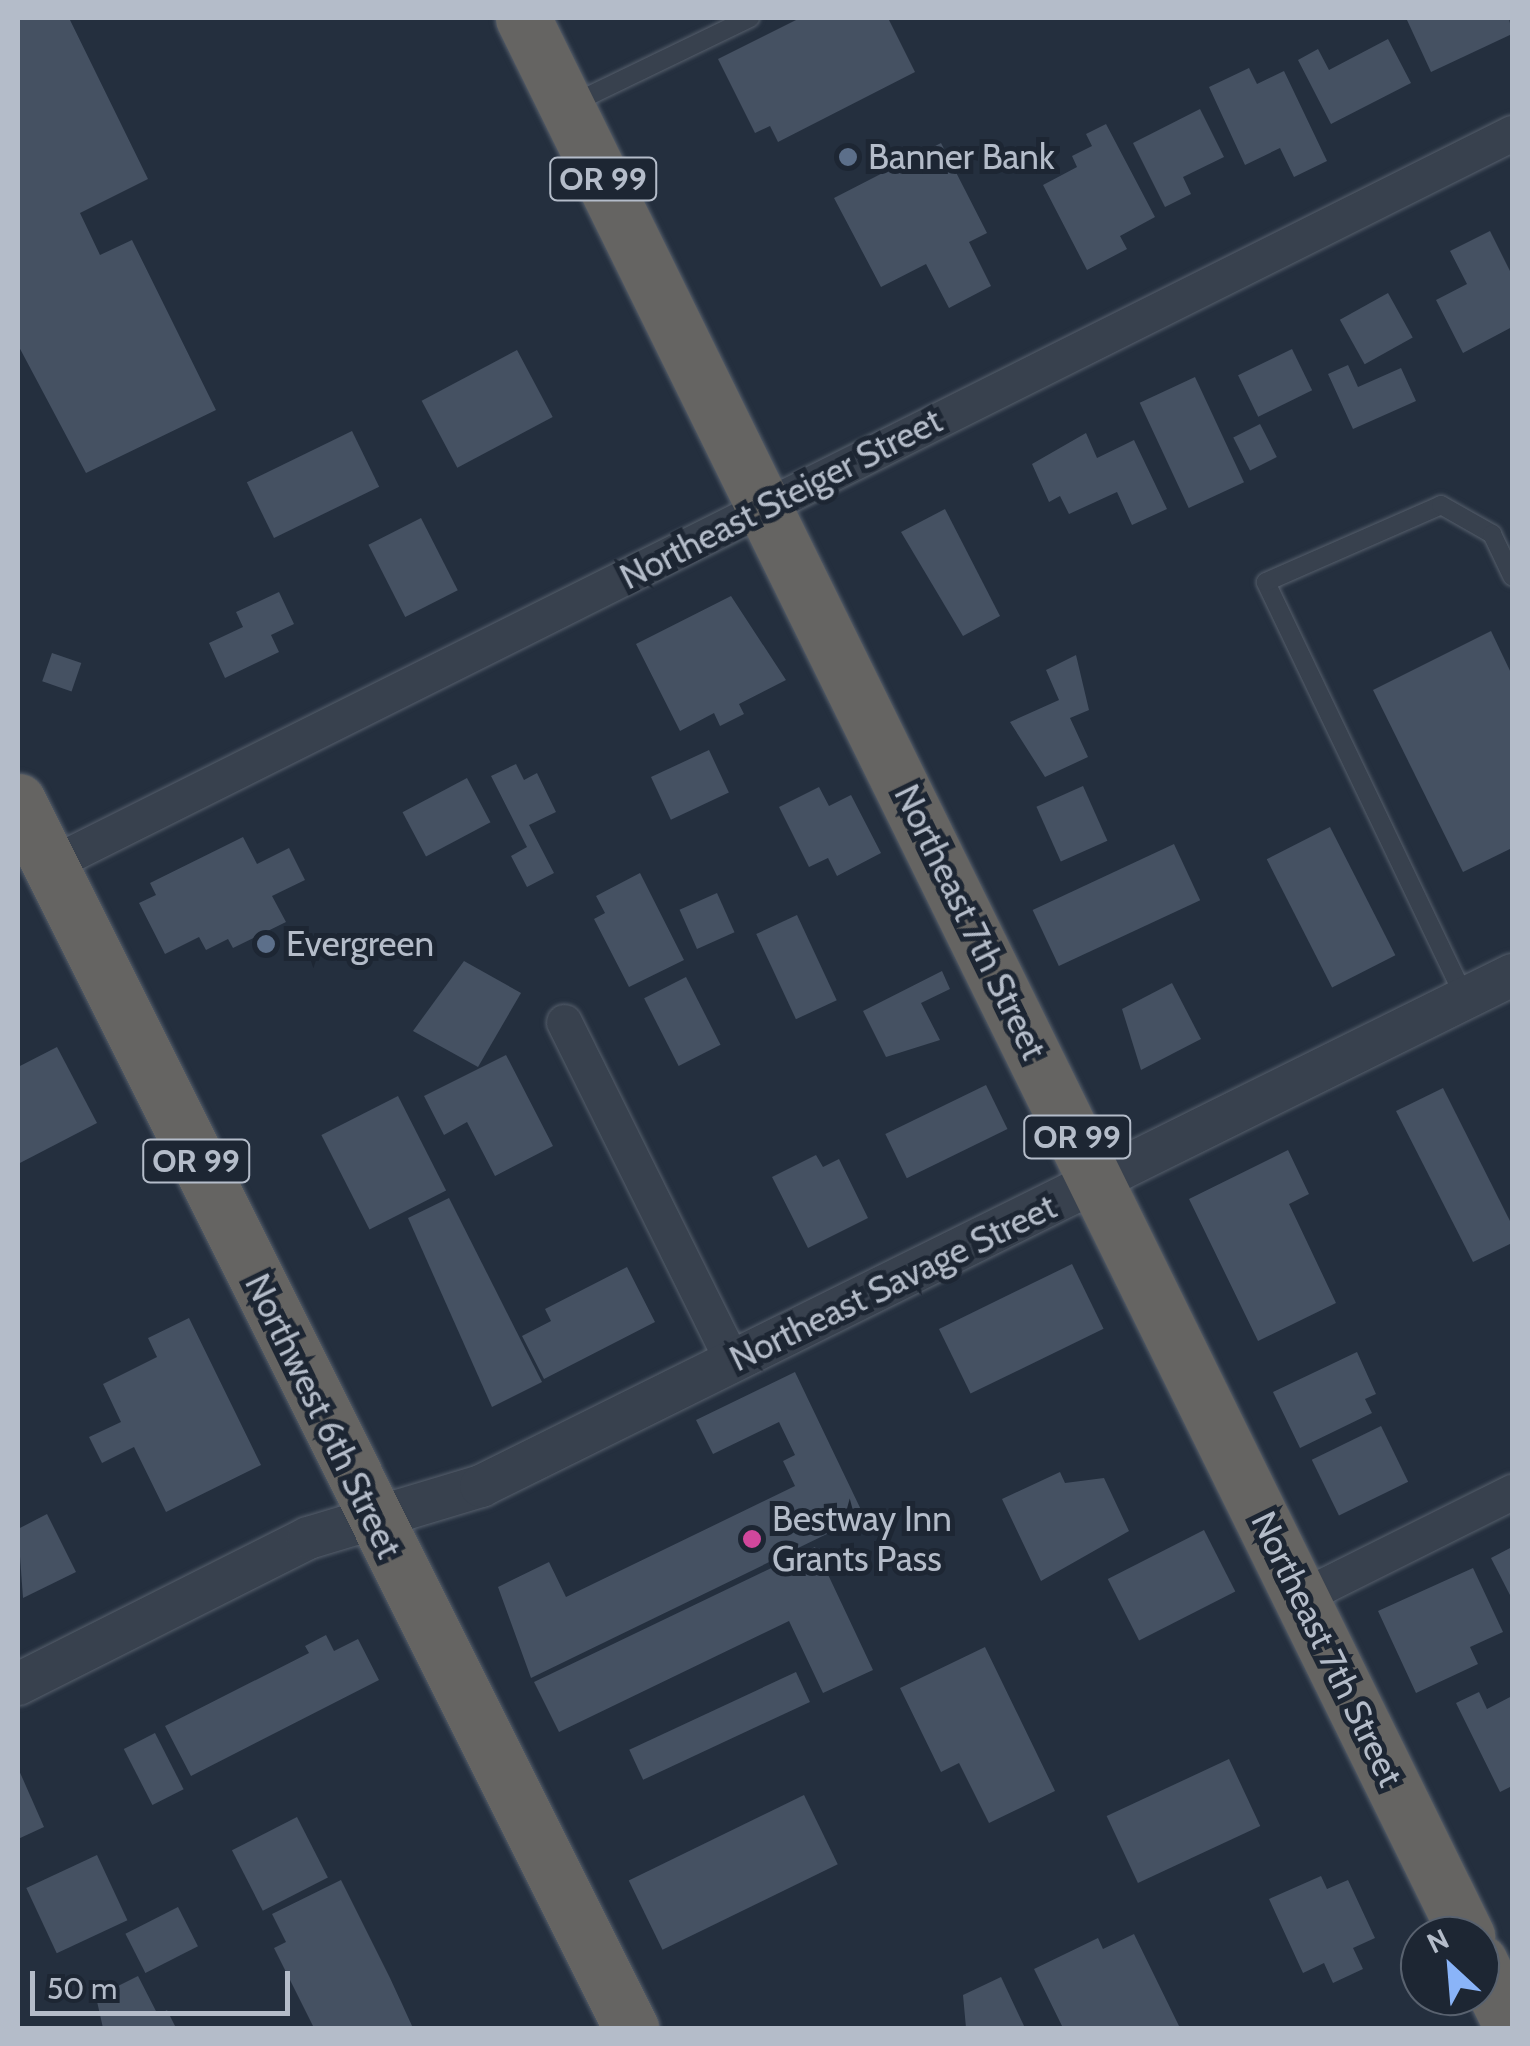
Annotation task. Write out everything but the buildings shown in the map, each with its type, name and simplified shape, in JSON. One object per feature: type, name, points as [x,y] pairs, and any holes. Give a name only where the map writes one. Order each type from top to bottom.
[{"type":"highway","name":"Northeast 7th Street","points":[[524,18],[1457,1916]]},
{"type":"highway","name":"Northwest 6th Street","points":[[18,802],[631,2028]]},
{"type":"highway","points":[[1500,2003],[1512,2028]]},
{"type":"street","name":"Northeast Steiger Street","points":[[50,866],[1512,133]]},
{"type":"street","name":"Northeast Savage Street","points":[[18,1684],[308,1538],[375,1522],[481,1486],[1512,976]]},
{"type":"street","points":[[564,1022],[733,1362]]},
{"type":"street","points":[[1301,1597],[1512,1492]]},
{"type":"lane","points":[[567,106],[750,18]]},
{"type":"lane","points":[[1465,999],[1266,582],[1441,505],[1492,534],[1512,576]]},
{"type":"place","name":"Banner Bank","points":[[848,157]]},
{"type":"place","name":"Evergreen","points":[[266,944]]},
{"type":"place","name":"Bestway Inn Grants Pass","points":[[752,1539]]}]
